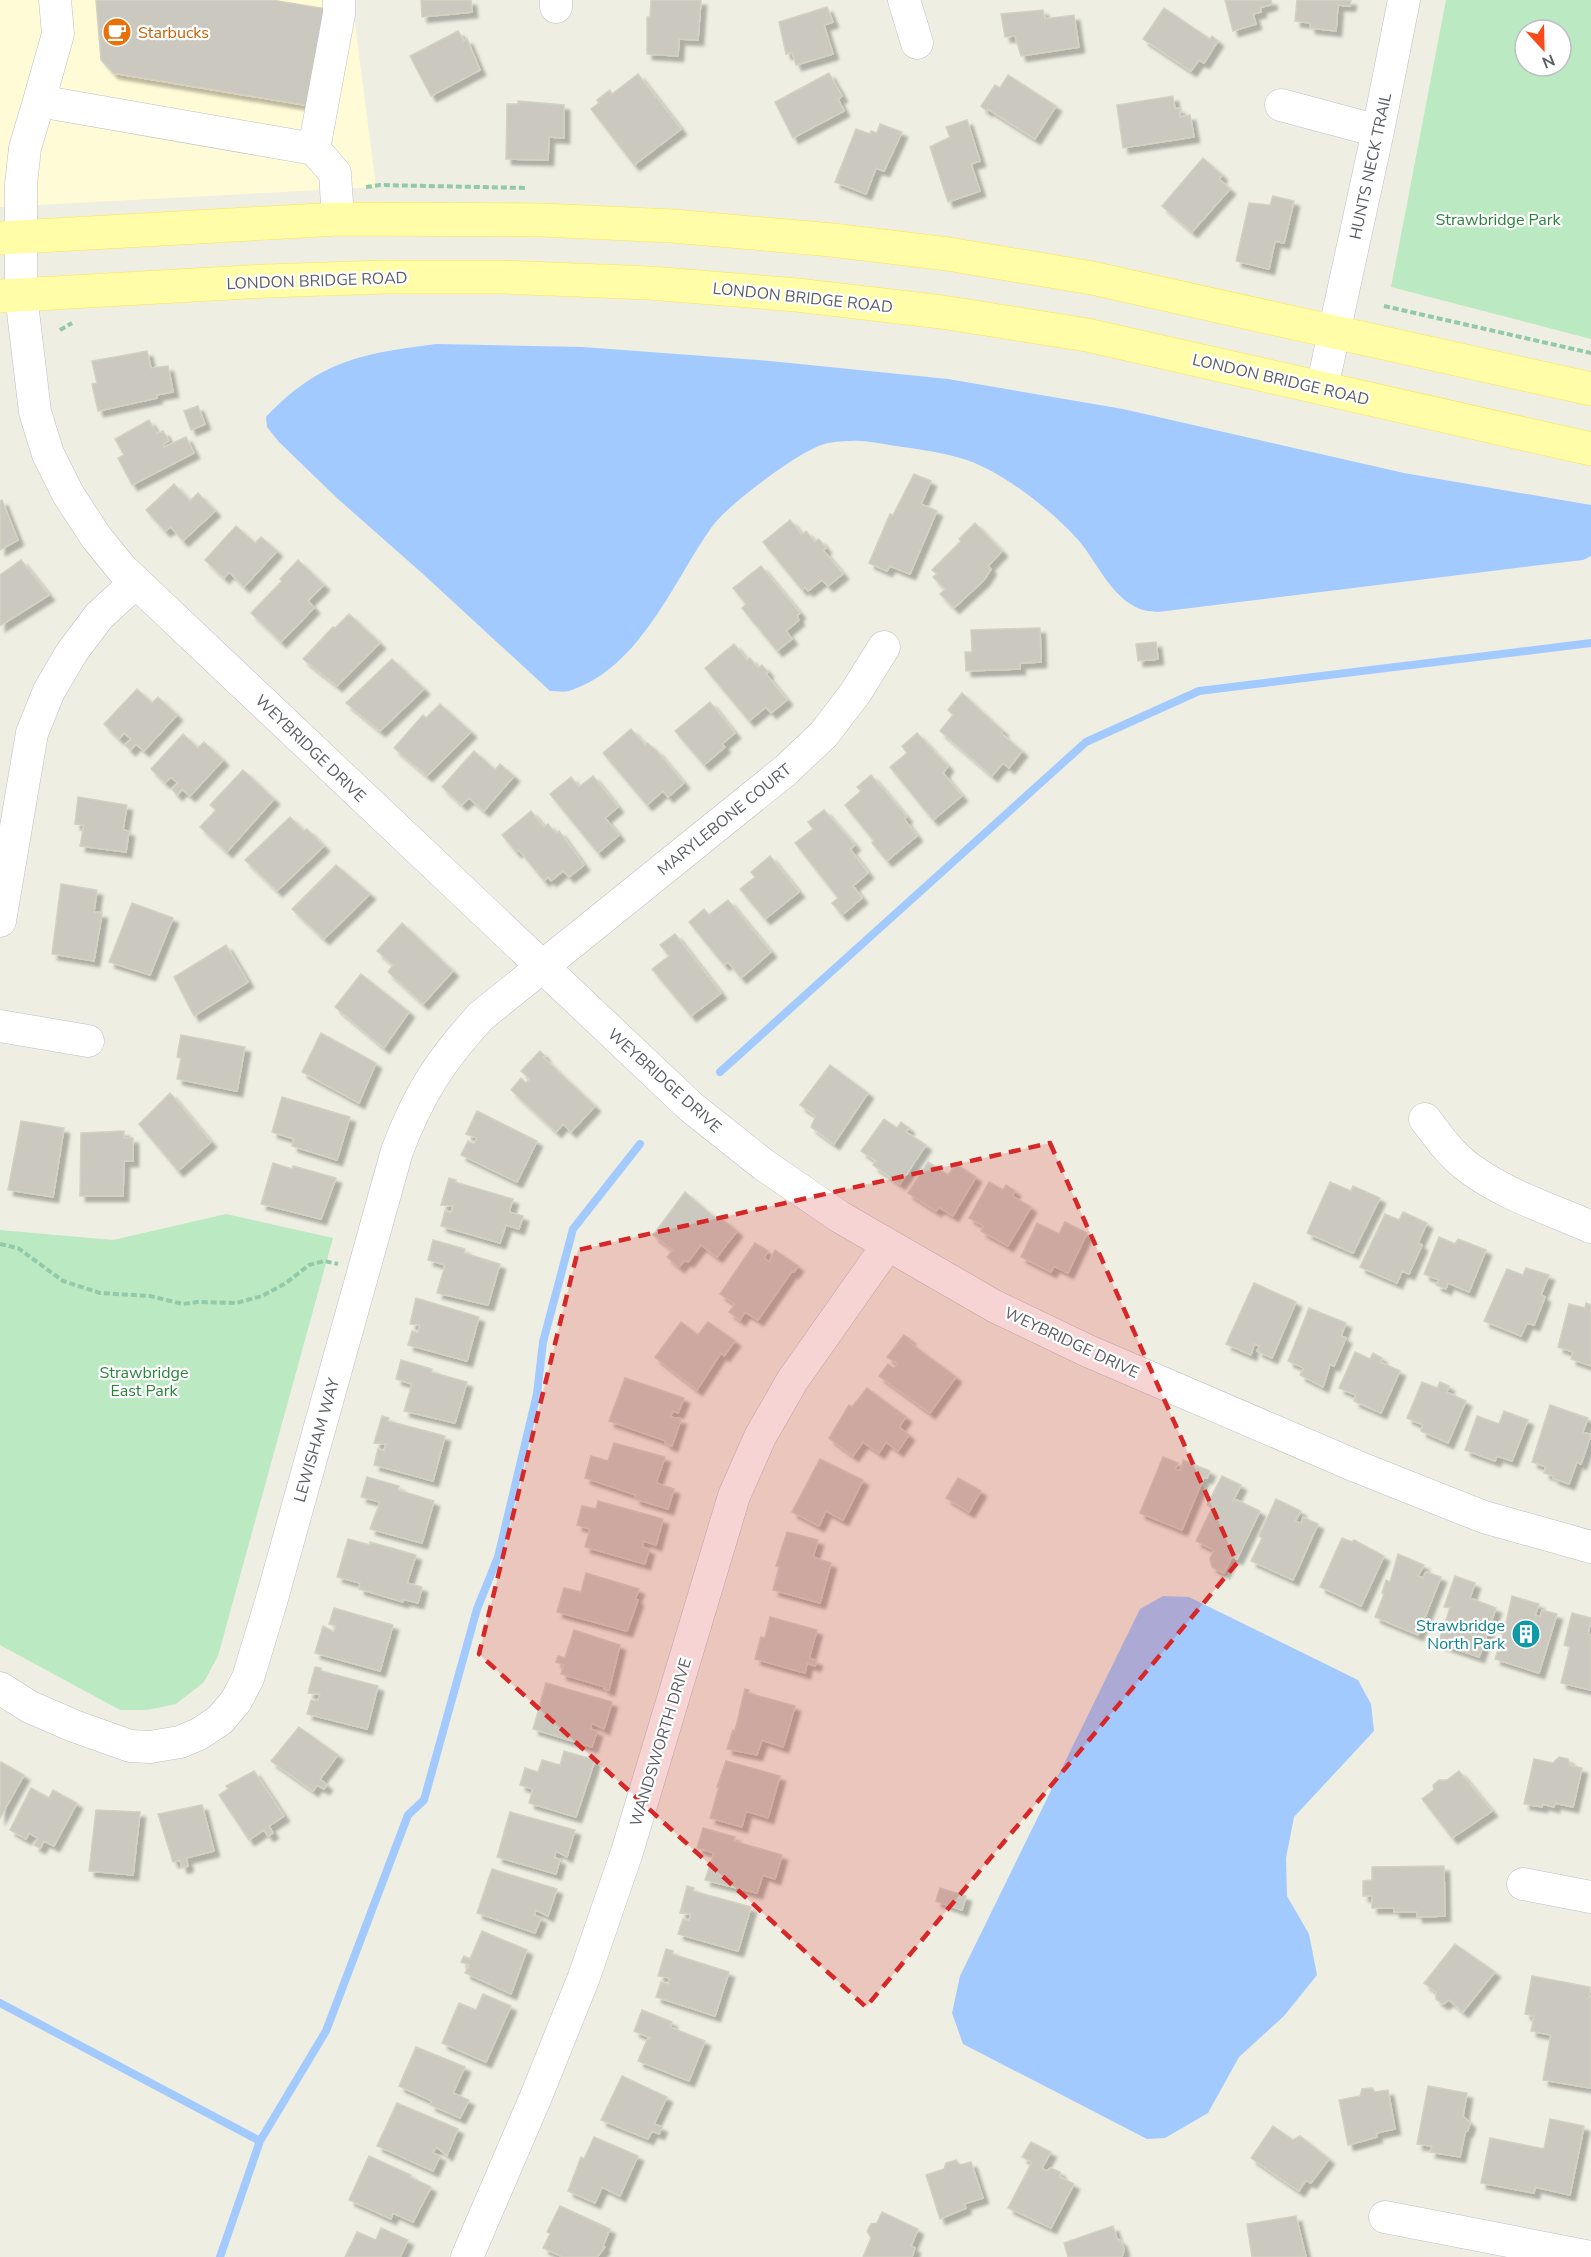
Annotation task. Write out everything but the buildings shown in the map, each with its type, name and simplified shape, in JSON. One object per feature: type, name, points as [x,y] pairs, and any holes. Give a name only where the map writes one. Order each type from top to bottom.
[{"type":"main road","points":[[11,238],[338,219],[542,220],[672,226],[832,240],[948,254],[1092,278],[1591,389]]},
{"type":"main road","name":"LONDON BRIDGE ROAD","points":[[10,296],[266,281],[384,277],[650,283],[796,295],[953,314],[1087,335],[1591,449]]},
{"type":"street","name":"WEYBRIDGE DRIVE","points":[[55,0],[58,34],[25,148],[11,238],[10,296],[35,412],[48,454],[68,494],[96,537],[136,582],[691,1107],[764,1165],[840,1217],[994,1306],[1088,1351],[1326,1453],[1484,1517],[1591,1547]]},
{"type":"street","points":[[314,149],[339,14],[339,0]]},
{"type":"street","points":[[904,0],[916,43]]},
{"type":"street","name":"HUNTS NECK TRAIL","points":[[1322,388],[1404,0]]},
{"type":"street","points":[[39,101],[314,149],[335,173],[338,219]]},
{"type":"street","points":[[1281,105],[1378,131]]},
{"type":"street","points":[[0,921],[32,733],[49,691],[72,652],[92,625],[136,582]]},
{"type":"street","name":"MARYLEBONE COURT","points":[[541,967],[786,770],[830,725],[856,692],[884,647]]},
{"type":"street","name":"LEWISHAM WAY","points":[[0,1688],[30,1707],[130,1746],[150,1747],[180,1742],[199,1734],[220,1720],[236,1701],[248,1678],[271,1602],[397,1151],[410,1118],[426,1086],[451,1049],[481,1016],[541,967]]},
{"type":"street","points":[[0,1026],[88,1041]]},
{"type":"street","points":[[1425,1119],[1447,1147],[1467,1167],[1496,1186],[1591,1227]]},
{"type":"street","name":"WANDSWORTH DRIVE","points":[[467,2257],[535,2099],[584,1977],[627,1852],[734,1496],[760,1437],[792,1381],[887,1246]]},
{"type":"street","points":[[1523,1884],[1591,1897]]},
{"type":"street","points":[[1385,2217],[1591,2257]]},
{"type":"path","points":[[1384,306],[1591,353]]},
{"type":"path","points":[[60,330],[74,322]]},
{"type":"path","points":[[0,1244],[18,1248],[63,1281],[100,1293],[150,1296],[183,1304],[236,1303],[262,1296],[286,1283],[309,1265],[324,1261],[341,1265]]},
{"type":"highlighted area","points":[[1050,1143],[1237,1563],[866,2007],[479,1654],[578,1250]]},
{"type":"shaded area","points":[[0,0],[352,0],[376,187],[0,207]]},
{"type":"green space","name":"Strawbridge Park","points":[[1446,0],[1591,0],[1591,339],[1391,287]]},
{"type":"green space","name":"Strawbridge East Park","points":[[226,1214],[333,1238],[218,1656],[204,1682],[176,1704],[147,1710],[120,1710],[0,1645],[0,1230],[113,1240]]},
{"type":"water","points":[[437,344],[583,347],[770,361],[948,379],[1123,409],[1404,473],[1591,505],[1591,556],[1583,560],[1158,612],[1146,611],[1130,604],[1114,589],[1080,542],[1057,518],[997,474],[950,455],[862,441],[833,442],[812,449],[781,468],[747,493],[719,518],[653,620],[617,662],[596,678],[572,690],[550,691],[338,499],[279,442],[267,427],[266,417],[305,383],[325,371],[365,356]]},
{"type":"water","points":[[1163,1596],[1189,1597],[1358,1680],[1371,1704],[1374,1731],[1294,1817],[1286,1858],[1287,1896],[1309,1934],[1317,1975],[1284,2016],[1239,2057],[1208,2113],[1165,2138],[1147,2139],[963,2044],[952,2013],[960,1976],[1140,1609]]},
{"type":"waterway","points":[[720,1072],[1086,742],[1199,691],[1591,643]]},
{"type":"waterway","points":[[220,2257],[260,2141],[326,2031],[408,1815],[424,1800],[477,1609],[498,1557],[537,1394],[543,1342],[573,1229],[640,1144]]},
{"type":"waterway","points":[[0,2003],[260,2141]]},
{"type":"place","name":"Starbucks","points":[[117,32]]},
{"type":"place","name":"Strawbridge North Park","points":[[1526,1634]]}]
